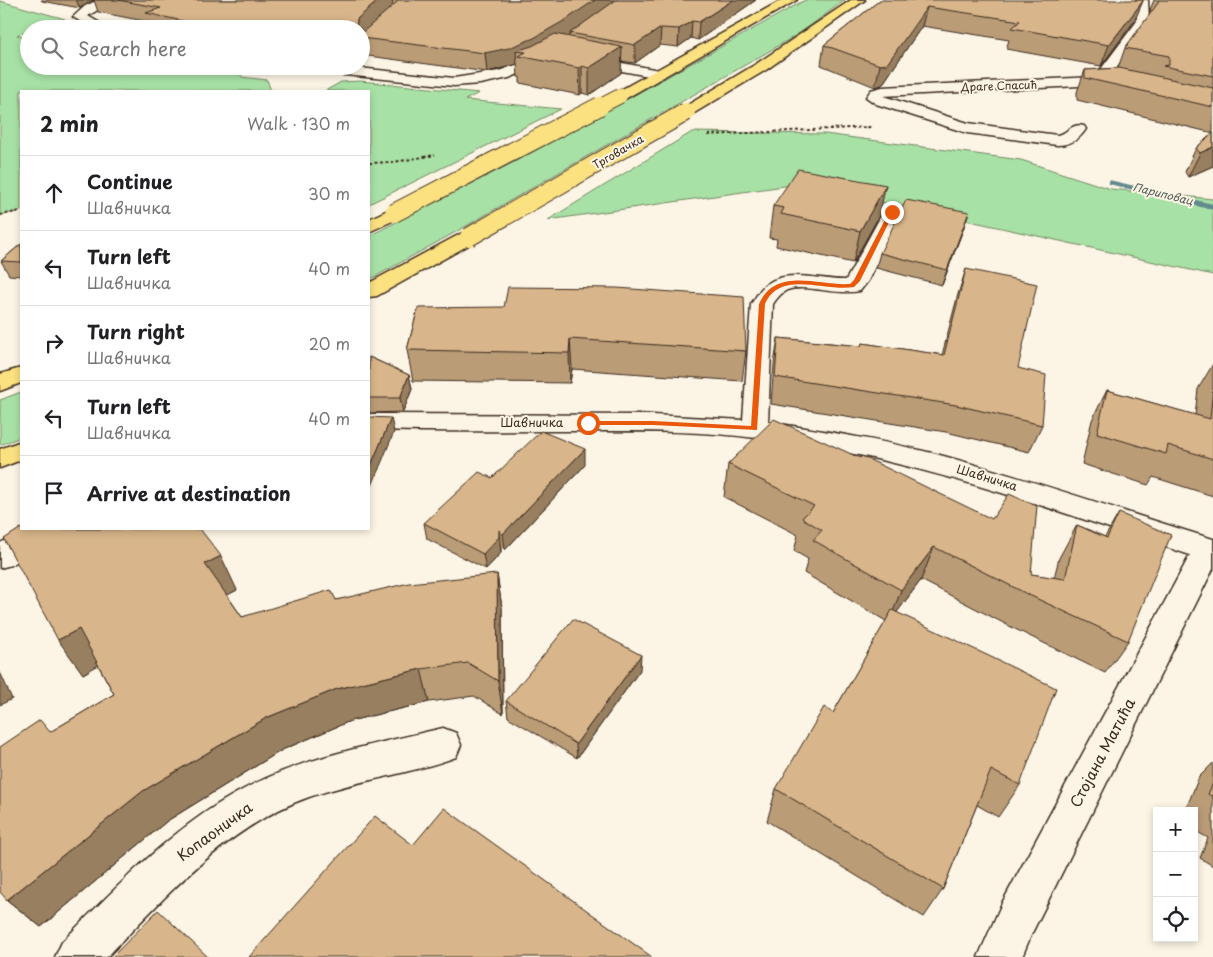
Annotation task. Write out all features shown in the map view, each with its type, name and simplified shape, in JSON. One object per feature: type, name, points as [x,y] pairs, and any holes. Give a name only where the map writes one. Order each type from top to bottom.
[{"type":"main road","points":[[370,225],[620,96],[791,0]]},
{"type":"main road","name":"Трговачка","points":[[370,291],[469,237],[686,112],[761,67],[859,0]]},
{"type":"main road","points":[[0,383],[20,375]]},
{"type":"main road","points":[[0,459],[20,450]]},
{"type":"street","points":[[82,20],[79,17],[81,14],[108,0]]},
{"type":"street","points":[[1099,81],[1143,21],[1142,1],[1157,7]]},
{"type":"street","points":[[370,73],[444,82],[478,81],[508,75],[563,54],[659,74]]},
{"type":"street","name":"Драге Спасић","points":[[1078,130],[1065,140],[1057,140],[967,128],[881,101],[874,96],[882,91],[1099,81],[1127,88]]},
{"type":"street","points":[[755,429],[762,304],[766,295],[783,284],[796,282],[840,287],[852,286],[857,281],[892,212]]},
{"type":"street","name":"Шавничка","points":[[370,422],[653,423],[755,429],[830,440],[934,463],[995,480],[1210,550]]},
{"type":"street","points":[[0,557],[51,530]]},
{"type":"street","name":"Стојана Матића","points":[[1000,957],[1017,918],[1097,761],[1210,550]]},
{"type":"street","name":"Копаоничка","points":[[77,957],[153,880],[198,841],[236,814],[290,786],[338,771],[443,745]]},
{"type":"path","points":[[0,215],[20,211]]},
{"type":"green space","points":[[805,0],[845,0],[800,33],[370,279],[370,235],[516,161]]},
{"type":"green space","points":[[0,1],[65,19],[20,20],[20,34],[17,35],[20,36],[20,75],[241,75],[242,77],[267,80],[271,90],[20,90],[20,211],[0,215]]},
{"type":"green space","points":[[360,81],[479,93],[465,100],[561,109],[370,204],[370,90],[327,90],[341,82]]},
{"type":"green space","points":[[692,132],[825,134],[1021,160],[1111,189],[1213,199],[1213,275],[925,211],[791,185],[548,220]]},
{"type":"green space","points":[[20,392],[20,437],[0,445],[0,400]]},
{"type":"building","points":[[118,0],[379,0],[357,20],[178,20],[146,13],[161,8]]},
{"type":"building","points":[[398,0],[595,0],[534,38],[509,48],[485,53],[370,39],[370,26]]},
{"type":"building","points":[[616,0],[733,0],[699,22],[692,21],[679,29],[661,28],[635,45],[570,33]]},
{"type":"building","points":[[880,0],[1143,1],[1109,45],[1012,28],[1020,21],[927,7],[887,64],[880,65],[824,45]]},
{"type":"building","points":[[1158,0],[1213,0],[1213,76],[1163,66],[1169,65],[1169,56],[1125,48],[1158,3]]},
{"type":"building","points":[[555,34],[622,47],[589,68],[582,66],[579,68],[519,56],[526,52],[516,51],[532,46]]},
{"type":"building","points":[[1119,68],[1213,88],[1213,107],[1085,78],[1085,70]]},
{"type":"building","points":[[1213,133],[1213,147],[1200,153],[1196,148]]},
{"type":"building","points":[[798,169],[886,185],[860,231],[781,214],[784,208],[773,206]]},
{"type":"building","points":[[906,200],[969,212],[947,270],[880,253]]},
{"type":"building","points":[[20,245],[20,262],[1,261]]},
{"type":"building","points":[[966,269],[1037,284],[1018,368],[1046,375],[1042,425],[956,405],[775,377],[778,338],[861,346],[862,343],[944,355]]},
{"type":"building","points":[[508,287],[617,288],[744,297],[746,351],[570,339],[569,353],[407,350],[418,308],[504,307]]},
{"type":"building","points":[[370,357],[409,375],[400,398],[370,398]]},
{"type":"building","points":[[1213,388],[1213,459],[1168,445],[1166,454],[1097,433],[1107,390],[1210,419]]},
{"type":"building","points":[[370,417],[391,418],[370,468]]},
{"type":"building","points":[[774,419],[860,458],[862,456],[992,519],[1009,494],[1037,506],[1031,574],[1065,579],[1077,525],[1107,538],[1119,513],[1171,535],[1128,641],[1029,595],[934,547],[901,590],[813,540],[822,530],[802,518],[814,506],[728,464]]},
{"type":"building","points":[[541,431],[585,449],[503,534],[499,530],[499,537],[483,554],[424,523],[479,472],[492,478]]},
{"type":"building","points":[[20,529],[201,530],[221,556],[205,564],[242,617],[331,590],[336,600],[409,583],[497,574],[498,681],[468,663],[421,669],[337,689],[266,718],[143,791],[7,900],[0,892],[0,747],[40,720],[50,732],[114,694],[79,629],[58,640],[4,539]]},
{"type":"building","points":[[892,610],[1056,688],[1020,785],[991,770],[943,889],[776,789],[824,707],[833,713]]},
{"type":"building","points":[[573,619],[641,655],[576,744],[506,701]]},
{"type":"building","points":[[1213,783],[1213,797],[1208,794]]},
{"type":"building","points":[[444,808],[652,957],[249,957],[375,816],[413,845]]},
{"type":"building","points":[[158,910],[208,957],[112,957]]},
{"type":"waterway","name":"Париповац","points":[[1112,182],[1213,207]]},
{"type":"route","points":[[588,423],[653,423],[755,429],[762,304],[766,295],[774,288],[783,284],[796,282],[840,287],[852,286],[857,281],[892,212]]}]
